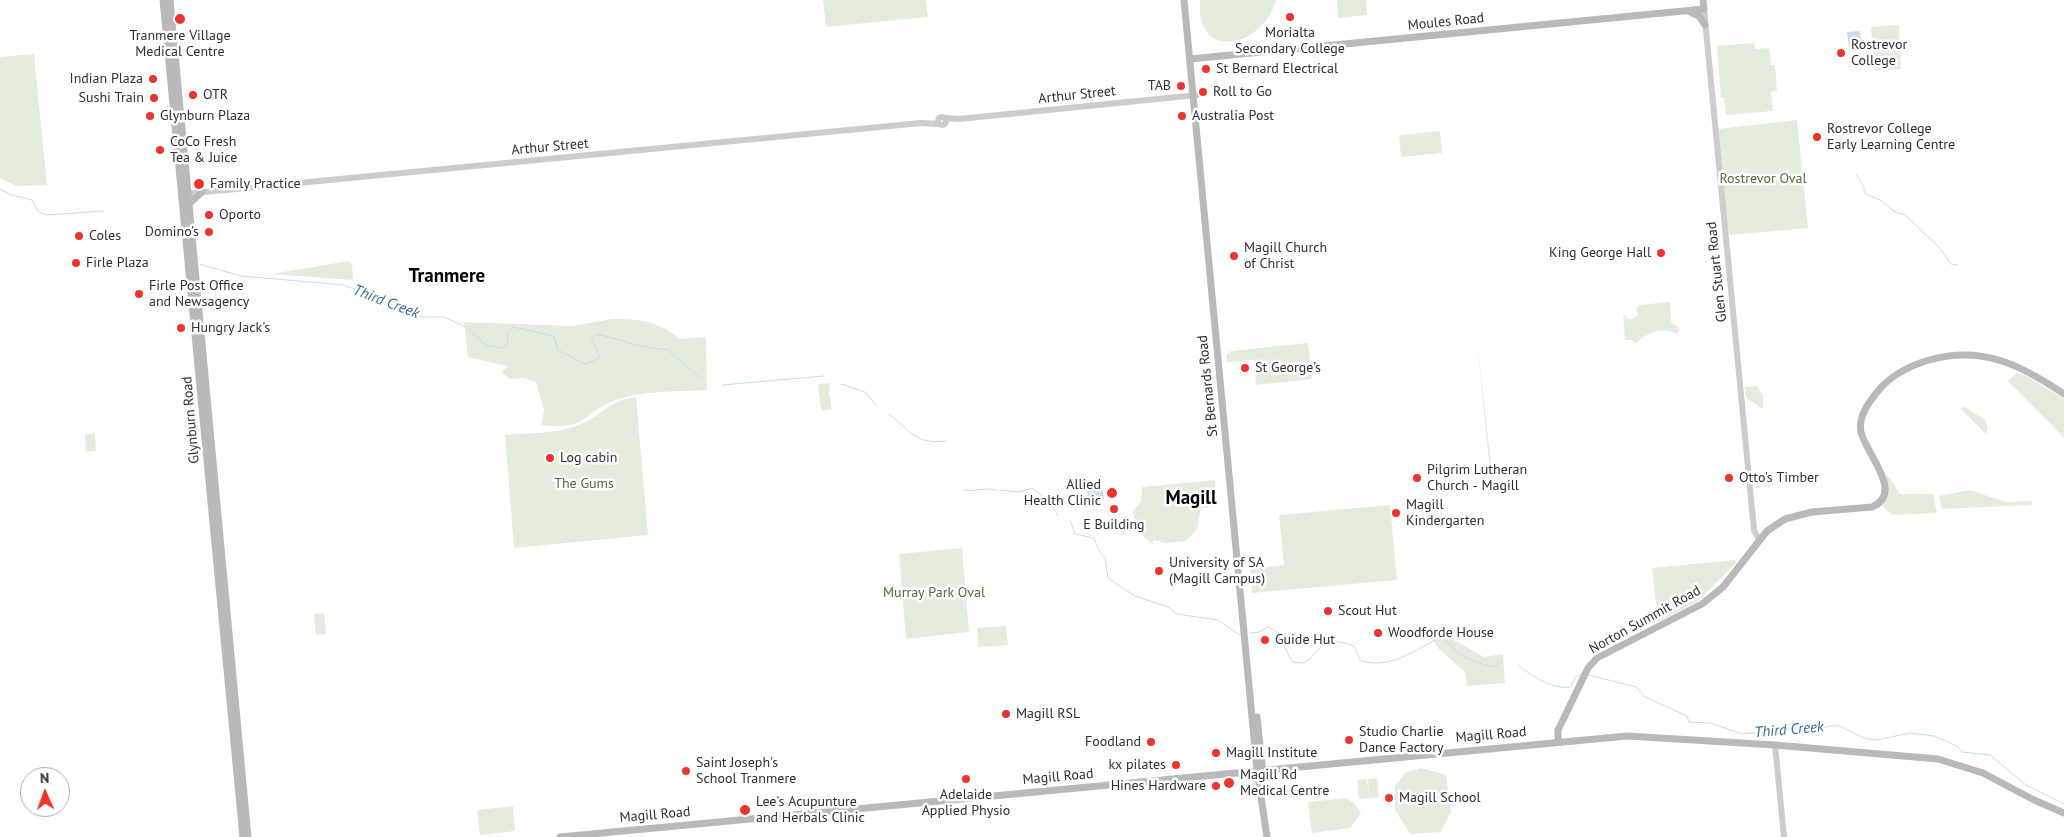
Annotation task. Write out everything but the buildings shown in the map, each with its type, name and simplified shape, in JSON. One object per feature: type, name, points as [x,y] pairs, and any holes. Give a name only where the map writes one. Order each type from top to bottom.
[{"type":"main road","name":"Glynburn Road","points":[[163,0],[185,194],[239,766],[248,837]]},
{"type":"main road","name":"Glynburn Road","points":[[170,0],[177,71],[185,194],[189,204],[195,266],[239,766],[243,837]]},
{"type":"main road","name":"St Bernards Road","points":[[1184,0],[1192,59]]},
{"type":"main road","name":"St Bernards Road","points":[[1188,0],[1195,96],[1267,837]]},
{"type":"main road","name":"Glen Stuart Road","points":[[1703,0],[1704,9]]},
{"type":"main road","name":"Moules Road","points":[[1192,59],[1704,9]]},
{"type":"main road","points":[[1687,11],[1699,16],[1705,25]]},
{"type":"main road","points":[[172,88],[174,75],[177,71]]},
{"type":"main road","points":[[189,204],[202,192]]},
{"type":"main road","name":"Norton Summit Road","points":[[1558,742],[1559,727],[1588,668],[1606,653],[1683,615],[1709,599],[1736,572],[1759,540],[1774,525],[1793,516],[1872,507],[1885,497],[1886,485],[1865,444],[1860,424],[1868,405],[1892,377],[1923,362],[1942,357],[1976,354],[1996,358],[2022,369],[2064,394]]},
{"type":"main road","name":"Magill Road","points":[[560,837],[1260,769],[1627,736],[1774,745],[1938,759],[1956,763],[1983,773],[2034,800],[2064,813]]},
{"type":"street","name":"Glen Stuart Road","points":[[1704,9],[1754,530],[1759,540]]},
{"type":"street","name":"Arthur Street","points":[[185,194],[1195,96]]},
{"type":"street","points":[[1774,745],[1784,835]]},
{"type":"green space","points":[[823,0],[926,0],[928,17],[826,27]]},
{"type":"green space","points":[[1200,0],[1276,0],[1269,16],[1258,29],[1245,38],[1231,42],[1218,40],[1208,33],[1201,20]]},
{"type":"green space","points":[[1337,0],[1366,0],[1367,15],[1338,18]]},
{"type":"green space","points":[[1899,25],[1901,69],[1874,71],[1871,27]]},
{"type":"green space","points":[[1754,43],[1755,49],[1769,48],[1771,65],[1775,65],[1777,91],[1771,92],[1773,111],[1726,115],[1724,98],[1721,98],[1717,46]]},
{"type":"green space","points":[[34,54],[47,185],[16,186],[0,178],[0,57]]},
{"type":"green space","name":"Rostrevor Oval","points":[[1797,120],[1808,228],[1731,235],[1728,232],[1718,129]]},
{"type":"green space","points":[[1440,131],[1442,153],[1401,157],[1399,135]]},
{"type":"green space","points":[[349,261],[352,264],[353,280],[271,274]]},
{"type":"green space","points":[[1670,302],[1671,322],[1680,329],[1677,334],[1665,331],[1655,332],[1635,344],[1632,340],[1625,340],[1623,314],[1628,319],[1633,319],[1638,315],[1636,308],[1639,305]]},
{"type":"green space","points":[[612,319],[648,322],[664,328],[680,339],[706,337],[707,390],[629,396],[607,403],[585,418],[569,425],[541,425],[544,410],[536,382],[524,378],[510,379],[502,373],[507,366],[468,357],[464,322],[572,326]]},
{"type":"green space","points":[[1476,329],[1493,483],[1491,483]]},
{"type":"green space","points":[[1308,343],[1312,379],[1256,385],[1254,360],[1227,362],[1227,354],[1231,351]]},
{"type":"green space","points":[[2017,373],[2028,377],[2064,399],[2064,438],[2008,381]]},
{"type":"green space","points":[[830,383],[829,393],[832,410],[821,411],[818,384]]},
{"type":"green space","points":[[1757,386],[1763,395],[1763,409],[1746,398],[1745,387]]},
{"type":"green space","name":"The Gums","points":[[636,397],[648,535],[514,548],[505,435],[563,430],[581,424],[619,401]]},
{"type":"green space","points":[[1963,406],[1984,419],[1988,427],[1986,434],[1961,409]]},
{"type":"green space","points":[[95,433],[96,451],[86,452],[85,434]]},
{"type":"green space","points":[[1887,475],[1900,494],[1933,494],[1937,513],[1893,515],[1882,506],[1889,492],[1886,480]]},
{"type":"green space","points":[[1215,480],[1216,506],[1201,508],[1197,529],[1186,541],[1166,543],[1154,540],[1152,544],[1137,530],[1133,511],[1141,501],[1142,487]]},
{"type":"green space","points":[[1970,490],[2005,502],[2032,501],[2031,505],[1942,509],[1939,496]]},
{"type":"green space","points":[[1390,505],[1397,580],[1252,593],[1250,569],[1284,565],[1279,515]]},
{"type":"green space","name":"Murray Park Oval","points":[[962,548],[969,632],[906,639],[899,554]]},
{"type":"green space","points":[[1735,560],[1736,563],[1697,602],[1658,622],[1652,568]]},
{"type":"green space","points":[[324,613],[326,634],[316,635],[314,614]]},
{"type":"green space","points":[[1006,626],[1008,645],[978,647],[977,628]]},
{"type":"green space","points":[[1440,632],[1484,657],[1503,654],[1505,683],[1467,686],[1465,672],[1439,649],[1431,638]]},
{"type":"green space","points":[[1421,768],[1446,775],[1451,812],[1441,832],[1410,834],[1395,810],[1395,786],[1405,773]]},
{"type":"green space","points":[[1377,778],[1379,797],[1369,798],[1368,779]]},
{"type":"green space","points":[[1367,779],[1369,798],[1359,799],[1357,780]]},
{"type":"green space","points":[[1345,798],[1353,802],[1361,813],[1350,828],[1312,833],[1308,802]]},
{"type":"green space","points":[[513,806],[515,831],[480,835],[477,810]]},
{"type":"water","points":[[1860,31],[1862,47],[1849,48],[1847,32]]},
{"type":"water","points":[[1102,485],[1104,500],[1088,502],[1087,487]]},
{"type":"waterway","points":[[1856,174],[1864,187],[1864,193],[1882,201],[1893,211],[1905,215],[1939,247],[1951,264],[1958,265]]},
{"type":"waterway","name":"Third Creek","points":[[0,189],[11,195],[32,200],[38,211],[46,215],[104,211]]},
{"type":"waterway","name":"Third Creek","points":[[199,264],[241,276],[344,285],[421,317],[444,317],[466,327],[486,345],[503,348],[508,343],[507,333],[513,327],[554,336],[558,350],[585,364],[600,358],[591,338],[598,334],[640,346],[668,350],[700,378]]},
{"type":"waterway","name":"Third Creek","points":[[722,385],[824,376]]},
{"type":"waterway","name":"Third Creek","points":[[841,384],[865,392],[876,405]]},
{"type":"waterway","name":"Third Creek","points":[[890,415],[921,439],[927,441],[946,441]]},
{"type":"waterway","name":"Third Creek","points":[[1000,490],[1018,492],[1032,488],[1042,496],[1045,503],[1052,506],[1058,516]]},
{"type":"waterway","name":"Third Creek","points":[[964,490],[996,490]]},
{"type":"waterway","name":"Third Creek","points":[[1070,520],[1075,534],[1094,538],[1099,551],[1105,558],[1108,578],[1135,596],[1168,607],[1177,614],[1218,620],[1238,634],[1241,634]]},
{"type":"waterway","name":"Third Creek","points":[[1250,633],[1259,632],[1268,627],[1273,629],[1280,637],[1293,662],[1304,663],[1325,644],[1334,641],[1354,646],[1360,660],[1380,663],[1401,658],[1440,637],[1448,642],[1458,653],[1470,660],[1493,667],[1500,662]]},
{"type":"waterway","name":"Third Creek","points":[[1518,665],[1542,681],[1563,687],[1570,687],[1576,677],[1583,673]]},
{"type":"waterway","name":"Third Creek","points":[[1589,675],[1636,687],[1645,697],[1687,716],[1689,722],[1711,723],[1742,734],[1789,729],[1810,730],[1837,725],[1864,738],[1876,740],[1910,733],[1934,736],[1957,746],[1962,752],[1990,755],[2026,785],[2064,804]]},
{"type":"place","name":"Morialta Secondary College","points":[[1290,17]]},
{"type":"place","name":"Tranmere Village Medical Centre","points":[[180,19]]},
{"type":"place","name":"Rostrevor College","points":[[1841,53]]},
{"type":"place","name":"St Bernard Electrical","points":[[1206,69]]},
{"type":"place","name":"Indian Plaza","points":[[153,79]]},
{"type":"place","name":"TAB","points":[[1181,86]]},
{"type":"place","name":"Roll to Go","points":[[1203,92]]},
{"type":"place","name":"OTR","points":[[193,95]]},
{"type":"place","name":"Sushi Train","points":[[154,98]]},
{"type":"place","name":"Glynburn Plaza","points":[[150,116]]},
{"type":"place","name":"Australia Post","points":[[1182,116]]},
{"type":"place","name":"Rostrevor College Early Learning Centre","points":[[1817,137]]},
{"type":"place","name":"CoCo Fresh Tea & Juice","points":[[160,150]]},
{"type":"place","name":"Family Practice","points":[[199,184]]},
{"type":"place","name":"Oporto","points":[[209,215]]},
{"type":"place","name":"Domino's","points":[[209,232]]},
{"type":"place","name":"Coles","points":[[79,236]]},
{"type":"place","name":"King George Hall","points":[[1661,253]]},
{"type":"place","name":"Magill Church of Christ","points":[[1234,256]]},
{"type":"place","name":"Firle Plaza","points":[[76,263]]},
{"type":"place","name":"Firle Post Office and Newsagency","points":[[139,294]]},
{"type":"place","name":"Hungry Jack's","points":[[181,328]]},
{"type":"place","name":"St George’s","points":[[1245,368]]},
{"type":"place","name":"Log cabin","points":[[550,458]]},
{"type":"place","name":"Pilgrim Lutheran Church - Magill","points":[[1417,478]]},
{"type":"place","name":"Otto's Timber","points":[[1729,478]]},
{"type":"place","name":"Allied Health Clinic","points":[[1112,493]]},
{"type":"place","name":"E Building","points":[[1114,509]]},
{"type":"place","name":"Magill Kindergarten","points":[[1396,513]]},
{"type":"place","name":"University of SA (Magill Campus)","points":[[1159,571]]},
{"type":"place","name":"Scout Hut","points":[[1328,611]]},
{"type":"place","name":"Woodforde House","points":[[1378,633]]},
{"type":"place","name":"Guide Hut","points":[[1265,640]]},
{"type":"place","name":"Magill RSL","points":[[1006,714]]},
{"type":"place","name":"Studio Charlie Dance Factory","points":[[1349,740]]},
{"type":"place","name":"Foodland","points":[[1151,742]]},
{"type":"place","name":"Magill Institute","points":[[1216,753]]},
{"type":"place","name":"kx pilates","points":[[1176,765]]},
{"type":"place","name":"Saint Joseph's School Tranmere","points":[[686,771]]},
{"type":"place","name":"Adelaide Applied Physio","points":[[966,779]]},
{"type":"place","name":"Magill Rd Medical Centre","points":[[1229,783]]},
{"type":"place","name":"Hines Hardware","points":[[1216,786]]},
{"type":"place","name":"Magill School","points":[[1389,798]]},
{"type":"place","name":"Lee's Acupunture and Herbals Clinic","points":[[745,810]]},
{"type":"district","name":"Tranmere","points":[[447,277]]},
{"type":"district","name":"Magill","points":[[1191,499]]}]
